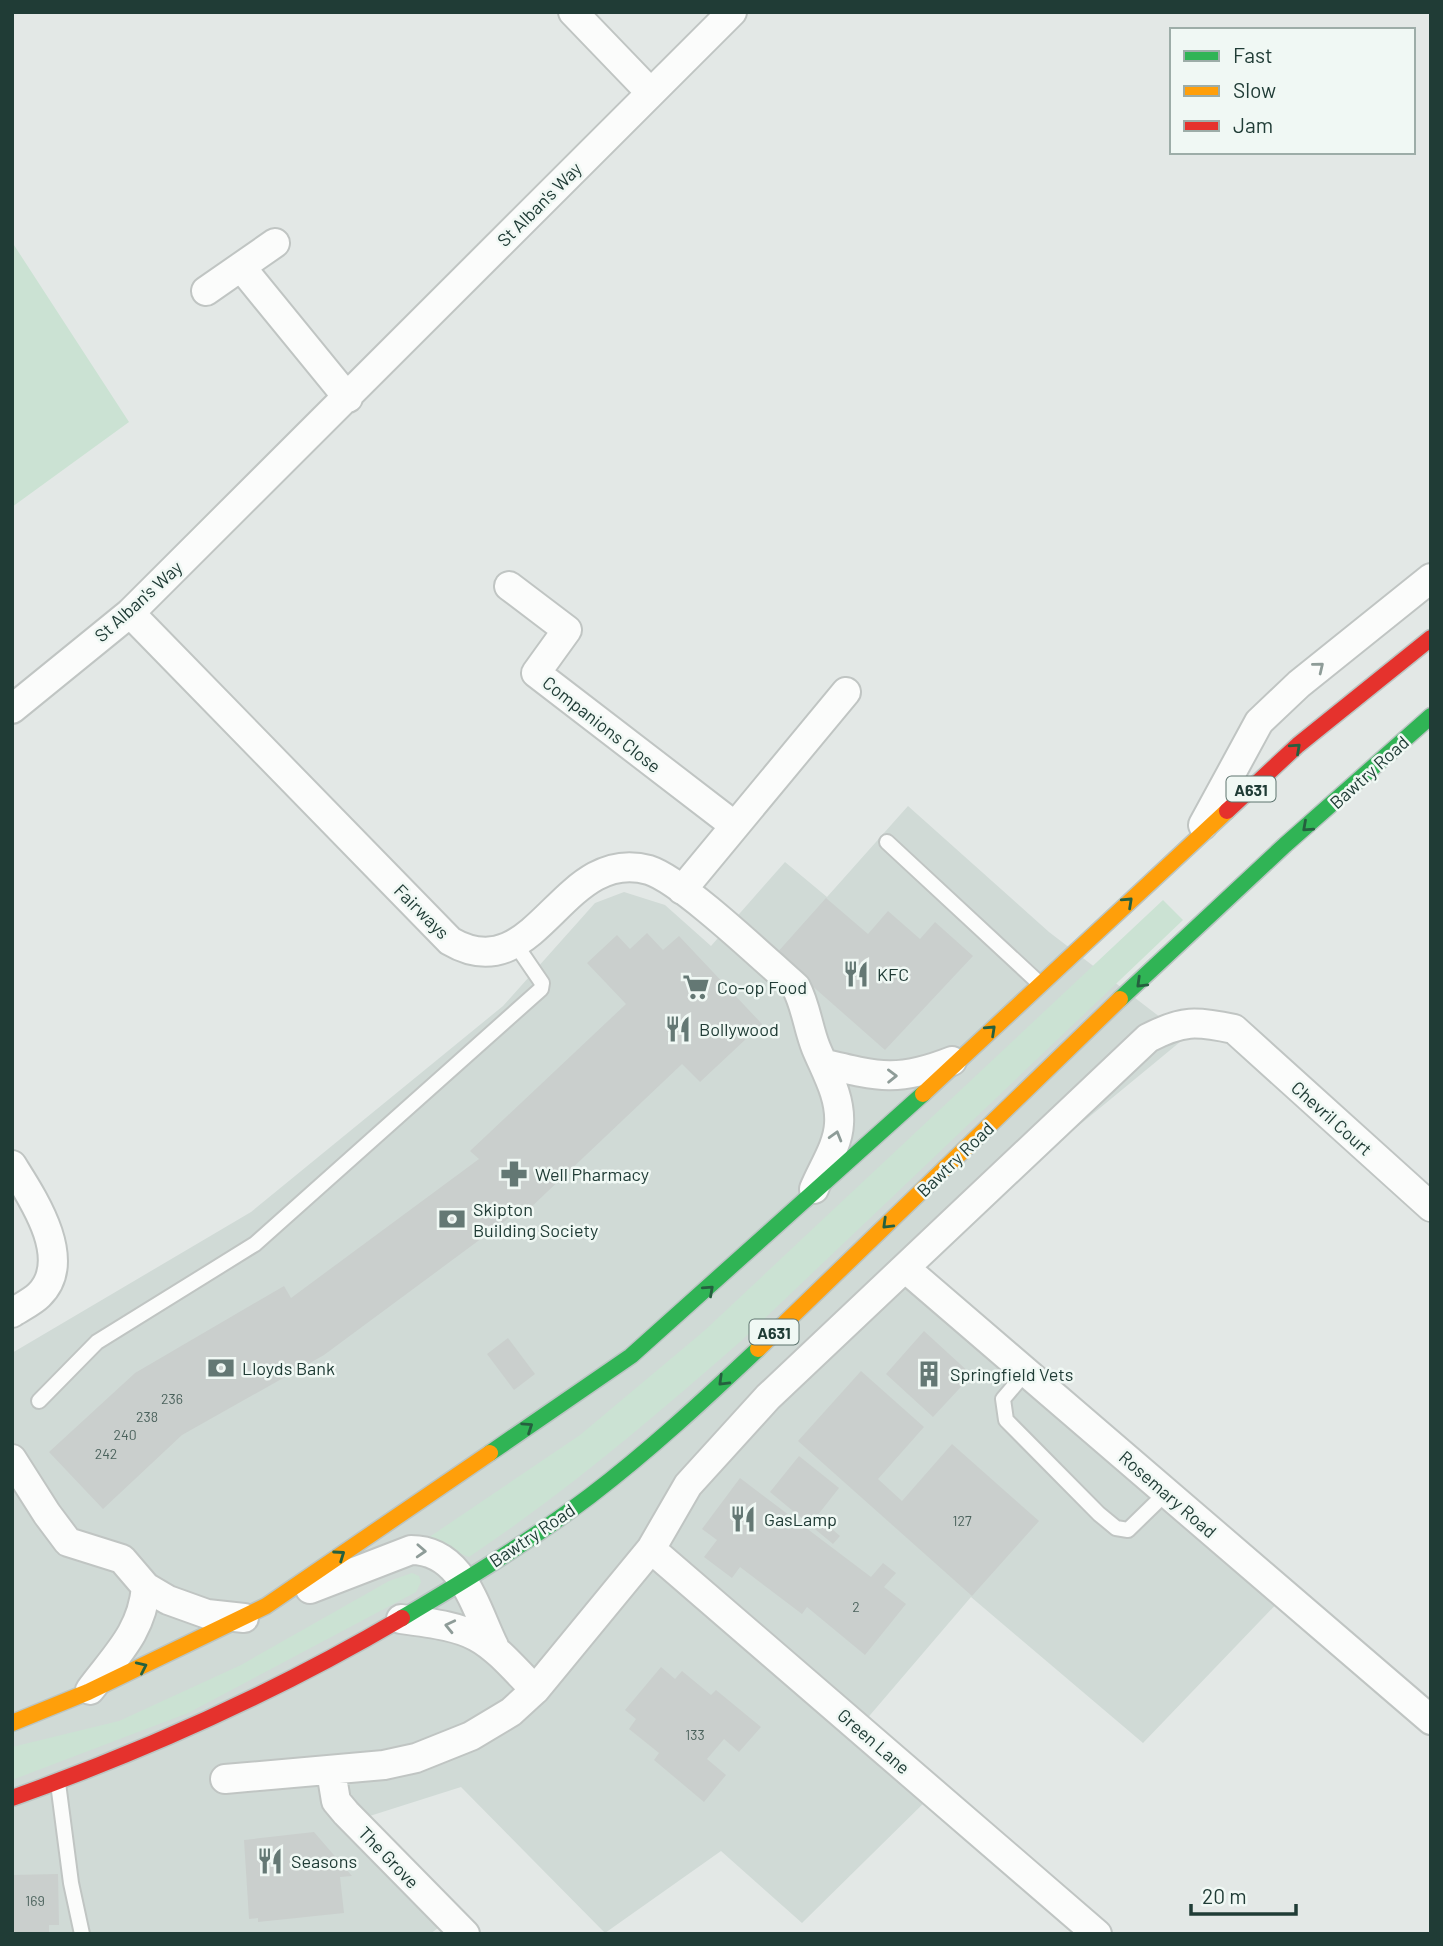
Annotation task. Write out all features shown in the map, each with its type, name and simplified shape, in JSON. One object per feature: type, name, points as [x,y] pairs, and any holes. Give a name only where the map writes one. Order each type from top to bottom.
[{"type":"main road","name":"A631","points":[[12,1723],[88,1692],[255,1612],[631,1356],[810,1198],[1298,745],[1431,638]]},
{"type":"main road","name":"Bawtry Road","points":[[12,1798],[58,1783],[196,1728],[277,1689],[463,1581],[608,1482],[704,1399],[1242,886],[1431,716]]},
{"type":"street","points":[[573,12],[650,92]]},
{"type":"street","name":"St Alban's Way","points":[[12,709],[130,613],[732,12]]},
{"type":"street","points":[[206,291],[275,243]]},
{"type":"street","points":[[241,267],[348,398]]},
{"type":"street","points":[[1196,839],[1259,722],[1298,684],[1431,578]]},
{"type":"street","name":"Companions Close","points":[[509,586],[567,630],[536,673],[735,826]]},
{"type":"street","name":"Fairways","points":[[130,613],[450,941],[466,950],[489,953],[516,945]]},
{"type":"street","points":[[682,890],[757,803],[846,692]]},
{"type":"street","points":[[1396,746],[1431,741]]},
{"type":"street","points":[[516,945],[587,879],[610,869],[632,867],[652,871],[682,890],[796,987],[804,1003],[817,1050],[826,1064],[839,1123],[836,1141],[810,1198]]},
{"type":"street","name":"Chevril Court","points":[[905,1268],[1149,1038],[1176,1024],[1202,1022],[1234,1029],[1431,1207]]},
{"type":"street","points":[[826,1064],[874,1076],[898,1077],[926,1071],[964,1056]]},
{"type":"street","points":[[12,1165],[49,1229],[51,1273],[41,1294],[12,1313]]},
{"type":"street","points":[[225,1779],[384,1765],[416,1758],[471,1736],[511,1712],[535,1690],[651,1549],[688,1485],[768,1397],[905,1268]]},
{"type":"street","name":"Rosemary Road","points":[[905,1268],[1431,1720]]},
{"type":"street","points":[[12,1459],[68,1542],[122,1559],[146,1587],[190,1609],[255,1612],[411,1550],[429,1550],[441,1555],[463,1581],[494,1646]]},
{"type":"street","name":"Green Lane","points":[[651,1549],[1097,1934]]},
{"type":"street","points":[[88,1692],[134,1635],[144,1608],[146,1587]]},
{"type":"street","points":[[401,1619],[447,1625],[475,1633],[494,1646],[535,1690]]},
{"type":"street","name":"The Grove","points":[[331,1770],[336,1801],[465,1934]]},
{"type":"lane","points":[[887,842],[1040,984]]},
{"type":"lane","points":[[39,1401],[97,1342],[255,1244],[541,989],[542,983],[516,945]]},
{"type":"lane","points":[[1026,1373],[1003,1399],[1006,1420],[1116,1528],[1128,1530],[1167,1492]]},
{"type":"lane","points":[[58,1783],[71,1883],[82,1934]]},
{"type":"shaded area","points":[[908,806],[1049,932],[1186,1037],[906,1268],[1285,1595],[1143,1743],[971,1597],[859,1728],[934,1793],[802,1923],[721,1851],[605,1933],[461,1787],[354,1821],[450,1919],[430,1934],[12,1934],[12,1353],[251,1212],[503,1006],[595,903],[624,892],[665,905],[711,946],[785,862],[827,897]]},
{"type":"green space","points":[[12,242],[129,422],[12,507]]},
{"type":"green space","points":[[1163,900],[1183,920],[708,1370],[574,1480],[469,1557],[425,1540],[580,1435],[704,1331]]},
{"type":"green space","points":[[412,1573],[419,1576],[421,1582],[416,1592],[188,1713],[12,1780],[12,1747],[119,1721],[241,1665],[389,1581]]},
{"type":"building","name":"KFC","points":[[826,898],[868,934],[888,911],[920,939],[935,922],[973,956],[885,1050],[776,954]]},
{"type":"building","points":[[647,933],[663,950],[679,936],[762,1024],[700,1082],[682,1064],[527,1211],[524,1207],[324,1355],[182,1435],[103,1509],[49,1452],[135,1373],[284,1286],[291,1298],[479,1159],[470,1151],[626,1004],[587,963],[617,935],[630,949]]},
{"type":"building","name":"Springfield Vets","points":[[924,1331],[972,1375],[933,1417],[886,1374]]},
{"type":"building","points":[[508,1338],[535,1374],[514,1390],[487,1354]]},
{"type":"building","points":[[861,1371],[924,1427],[878,1479],[902,1501],[952,1444],[1039,1521],[972,1596],[798,1441]]},
{"type":"building","points":[[799,1456],[839,1488],[817,1516],[840,1536],[833,1544],[770,1492]]},
{"type":"building","points":[[740,1478],[871,1577],[883,1563],[896,1573],[884,1587],[906,1604],[865,1655],[807,1607],[802,1614],[740,1567],[732,1578],[704,1557],[717,1540],[702,1529]]},
{"type":"building","points":[[661,1667],[675,1679],[682,1671],[711,1695],[716,1690],[761,1727],[739,1752],[724,1739],[707,1759],[726,1775],[704,1802],[654,1760],[659,1753],[629,1729],[636,1719],[625,1710]]},
{"type":"building","points":[[314,1832],[352,1876],[340,1877],[344,1913],[258,1922],[258,1918],[249,1919],[244,1840]]},
{"type":"building","points":[[58,1874],[59,1925],[49,1925],[49,1934],[12,1934],[12,1875]]},
{"type":"traffic: fast","points":[[1120,999],[1285,845],[1431,716]]},
{"type":"traffic: fast","points":[[490,1453],[631,1356],[923,1094]]},
{"type":"traffic: fast","points":[[402,1618],[498,1560],[590,1496],[655,1443],[758,1349]]},
{"type":"traffic: slow","points":[[923,1094],[1227,811]]},
{"type":"traffic: slow","points":[[758,1349],[1120,999]]},
{"type":"traffic: slow","points":[[12,1723],[88,1692],[266,1606],[490,1453]]},
{"type":"traffic: jam","points":[[1227,811],[1298,745],[1431,638]]},
{"type":"traffic: jam","points":[[12,1798],[112,1760],[211,1717],[308,1670],[402,1618]]},
{"type":"place","name":"KFC","points":[[856,974]]},
{"type":"place","name":"Co-op Food","points":[[696,987]]},
{"type":"place","name":"Bollywood","points":[[678,1029]]},
{"type":"place","name":"Well Pharmacy","points":[[514,1174]]},
{"type":"place","name":"Skipton Building Society","points":[[452,1219]]},
{"type":"place","name":"Lloyds Bank","points":[[221,1368]]},
{"type":"place","name":"Springfield Vets","points":[[929,1374]]},
{"type":"place","name":"GasLamp","points":[[743,1519]]},
{"type":"place","name":"Seasons","points":[[270,1861]]}]
